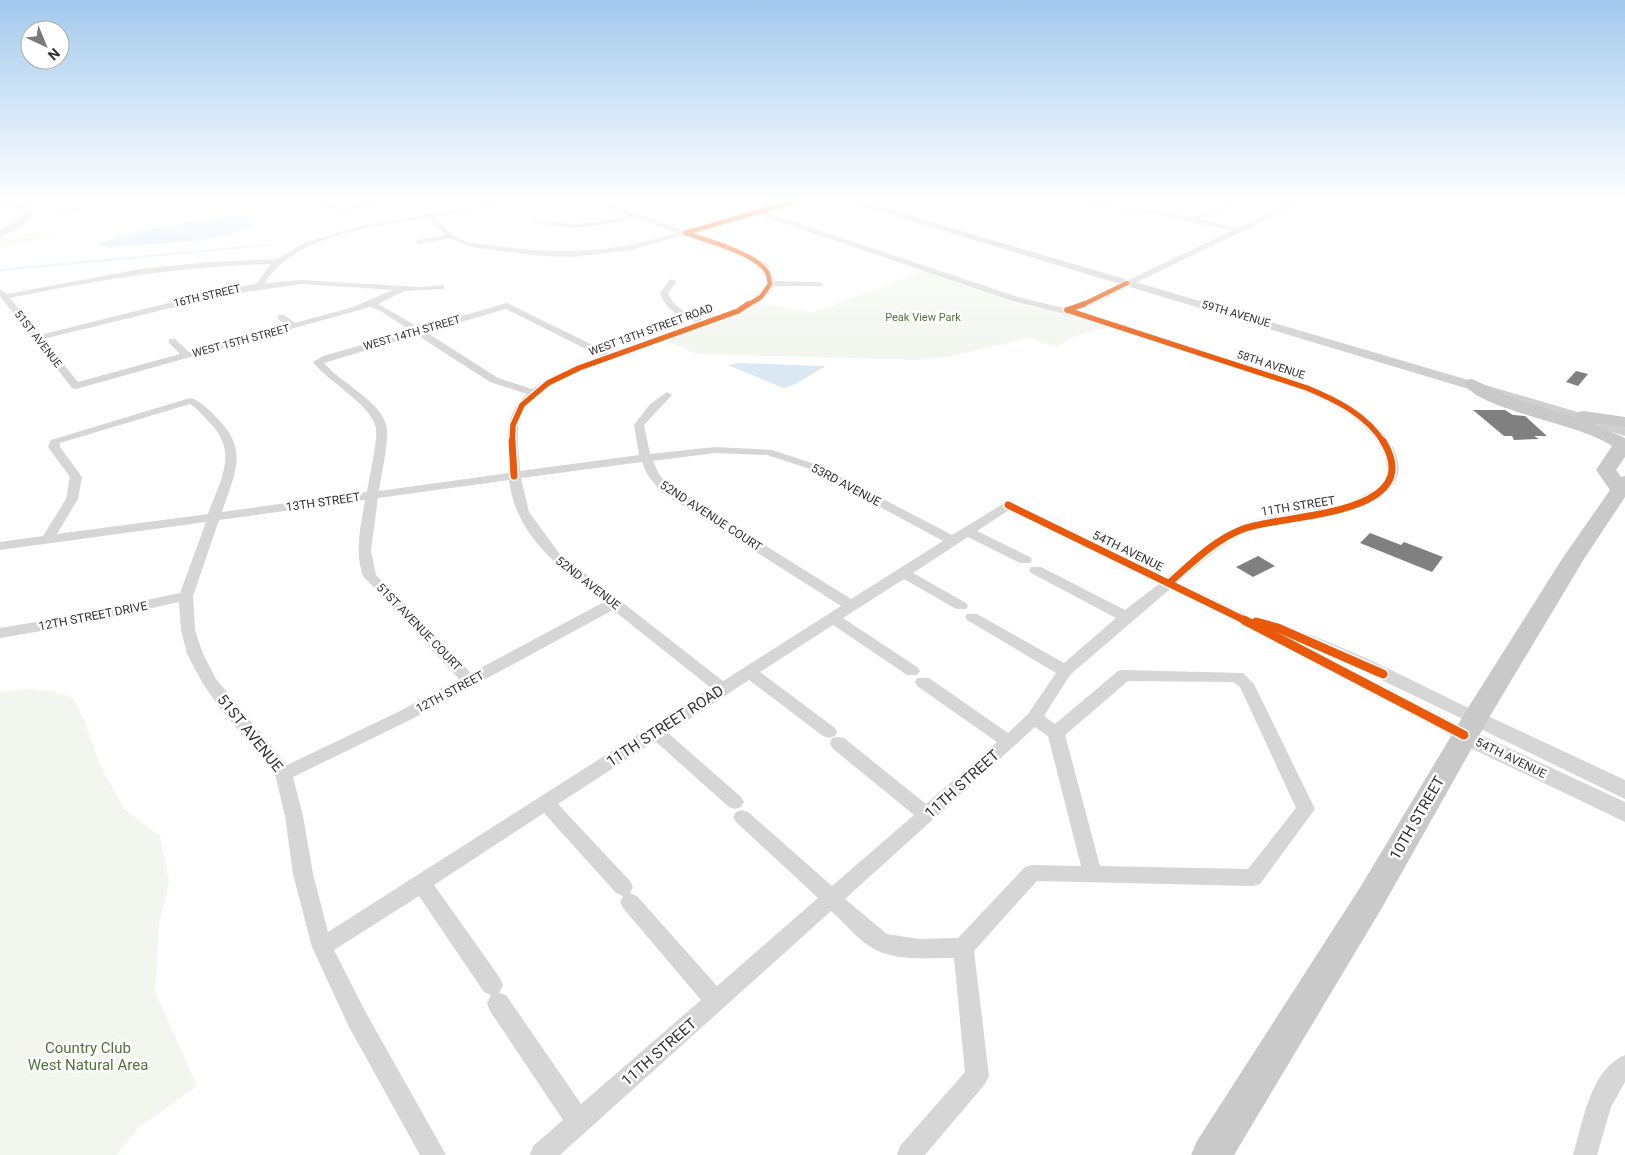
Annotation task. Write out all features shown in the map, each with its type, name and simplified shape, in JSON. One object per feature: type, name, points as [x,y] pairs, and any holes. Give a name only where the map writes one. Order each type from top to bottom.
[{"type":"main road","name":"59TH AVENUE","points":[[1028,254],[1472,384],[1625,431]]},
{"type":"main road","points":[[1472,384],[1488,395],[1506,402],[1591,428],[1613,438],[1621,444],[1621,449],[1606,470],[1623,486]]},
{"type":"main road","points":[[1574,415],[1625,422]]},
{"type":"main road","name":"10TH STREET","points":[[1211,1155],[1372,896],[1470,726],[1549,601],[1573,559],[1623,486]]},
{"type":"street","points":[[259,286],[262,278],[278,261],[292,254]]},
{"type":"street","points":[[539,254],[589,254],[590,264]]},
{"type":"street","points":[[740,254],[756,260],[768,271],[771,283],[819,284]]},
{"type":"street","name":"58TH AVENUE","points":[[881,254],[1015,299],[1066,310],[1294,384],[1326,397],[1357,415],[1378,432],[1392,461]]},
{"type":"street","points":[[1066,310],[1088,303],[1188,254]]},
{"type":"street","points":[[3,294],[145,270],[223,263],[278,261]]},
{"type":"street","points":[[672,281],[667,287],[666,300],[680,312],[705,323]]},
{"type":"street","name":"16TH STREET","points":[[37,338],[146,307],[259,286],[322,283],[403,288],[441,287]]},
{"type":"street","name":"WEST 13TH STREET ROAD","points":[[534,392],[561,376],[705,323],[754,302],[763,296],[771,283]]},
{"type":"street","name":"WEST 15TH STREET","points":[[76,386],[294,327],[371,304],[403,288]]},
{"type":"street","name":"51ST AVENUE","points":[[3,294],[76,386]]},
{"type":"street","name":"58TH AVENUE","points":[[1088,303],[1086,312],[1088,315],[1117,326]]},
{"type":"street","points":[[371,304],[384,310],[494,380],[534,392]]},
{"type":"street","name":"WEST 14TH STREET","points":[[318,362],[417,331],[507,306],[609,357]]},
{"type":"street","points":[[281,317],[294,327]]},
{"type":"street","points":[[172,341],[187,356]]},
{"type":"street","name":"51ST AVENUE COURT","points":[[318,362],[372,409],[380,420],[382,440],[371,495],[364,550],[365,562],[370,576],[470,681]]},
{"type":"street","name":"52ND AVENUE","points":[[534,392],[517,414],[513,426],[514,476],[518,504],[533,531],[554,556],[723,689]]},
{"type":"street","name":"52ND AVENUE COURT","points":[[667,395],[654,406],[639,425],[645,458],[654,479],[664,488],[851,606]]},
{"type":"street","name":"51ST AVENUE","points":[[48,539],[72,499],[76,477],[54,446],[55,442],[70,435],[190,401],[196,403],[226,433],[232,446],[232,464],[186,596],[188,630],[195,654],[206,675],[225,703],[265,748],[284,774],[294,816],[303,874],[322,947],[357,1019],[434,1155]]},
{"type":"street","name":"53RD AVENUE","points":[[645,458],[714,450],[768,452],[814,467],[952,540]]},
{"type":"street","name":"13TH STREET","points":[[0,546],[645,458]]},
{"type":"street","name":"11TH STREET","points":[[542,1155],[1009,742],[1034,718],[1065,671],[1126,617],[1234,532],[1269,521],[1344,510],[1364,502],[1380,492],[1388,484],[1393,471],[1392,461]]},
{"type":"street","name":"11TH STREET ROAD","points":[[322,947],[1008,505]]},
{"type":"street","name":"54TH AVENUE","points":[[1008,505],[1239,617],[1278,628],[1470,726],[1625,813]]},
{"type":"street","points":[[967,531],[1024,560]]},
{"type":"street","points":[[1036,570],[1126,617]]},
{"type":"street","points":[[902,572],[1065,671]]},
{"type":"street","name":"12TH STREET DRIVE","points":[[0,632],[65,622],[186,596]]},
{"type":"street","name":"12TH STREET","points":[[284,774],[404,716],[614,604]]},
{"type":"street","points":[[832,618],[1009,742]]},
{"type":"street","points":[[749,672],[834,737],[927,815]]},
{"type":"street","points":[[910,1155],[977,1076],[963,948],[1032,873],[1253,878],[1306,809],[1246,684],[1237,677],[1124,676],[1056,733]]},
{"type":"street","points":[[1034,718],[1056,733],[1093,875]]},
{"type":"street","name":"54TH AVENUE","points":[[1470,726],[1625,790]]},
{"type":"street","points":[[656,732],[877,940],[888,946],[963,948]]},
{"type":"street","points":[[546,804],[627,895],[716,1001]]},
{"type":"street","points":[[421,884],[579,1122]]},
{"type":"street","points":[[1585,1155],[1606,1092],[1615,1074],[1625,1066]]},
{"type":"green space","name":"Peak View Park","points":[[923,271],[1024,306],[1063,312],[1108,327],[1075,336],[1056,347],[1029,338],[952,356],[920,360],[698,354],[665,341],[738,315],[761,303],[812,313]]},
{"type":"green space","name":"Country Club West Natural Area","points":[[28,689],[53,691],[73,698],[84,720],[100,765],[124,809],[160,836],[169,881],[159,925],[155,991],[197,1086],[138,1128],[117,1155],[0,1155],[0,692]]},
{"type":"shaded area","points":[[739,363],[825,367],[793,385],[783,388],[728,365]]},
{"type":"building","points":[[1576,371],[1588,374],[1578,386],[1566,382]]},
{"type":"building","points":[[1473,410],[1505,410],[1513,415],[1525,416],[1547,436],[1534,436],[1539,439],[1514,440],[1512,436],[1504,436]]},
{"type":"building","points":[[1370,533],[1401,545],[1404,542],[1443,557],[1432,572],[1360,543]]},
{"type":"building","points":[[1258,556],[1275,566],[1253,577],[1236,567]]},
{"type":"waterway","points":[[0,270],[173,254]]},
{"type":"cycle path","points":[[514,476],[513,425],[516,414],[530,396],[548,383],[579,368],[738,311],[761,297],[770,284],[767,272],[756,262],[742,254]]},
{"type":"cycle path","points":[[1067,310],[1088,303],[1127,283]]},
{"type":"cycle path","points":[[1067,310],[1294,383],[1335,400],[1360,416],[1371,426],[1381,437],[1388,449],[1393,472],[1384,489],[1366,501],[1342,509],[1245,528],[1224,538],[1169,583]]},
{"type":"cycle path","points":[[1008,505],[1239,617],[1464,735]]},
{"type":"cycle path","points":[[1256,622],[1278,628],[1383,674]]}]
